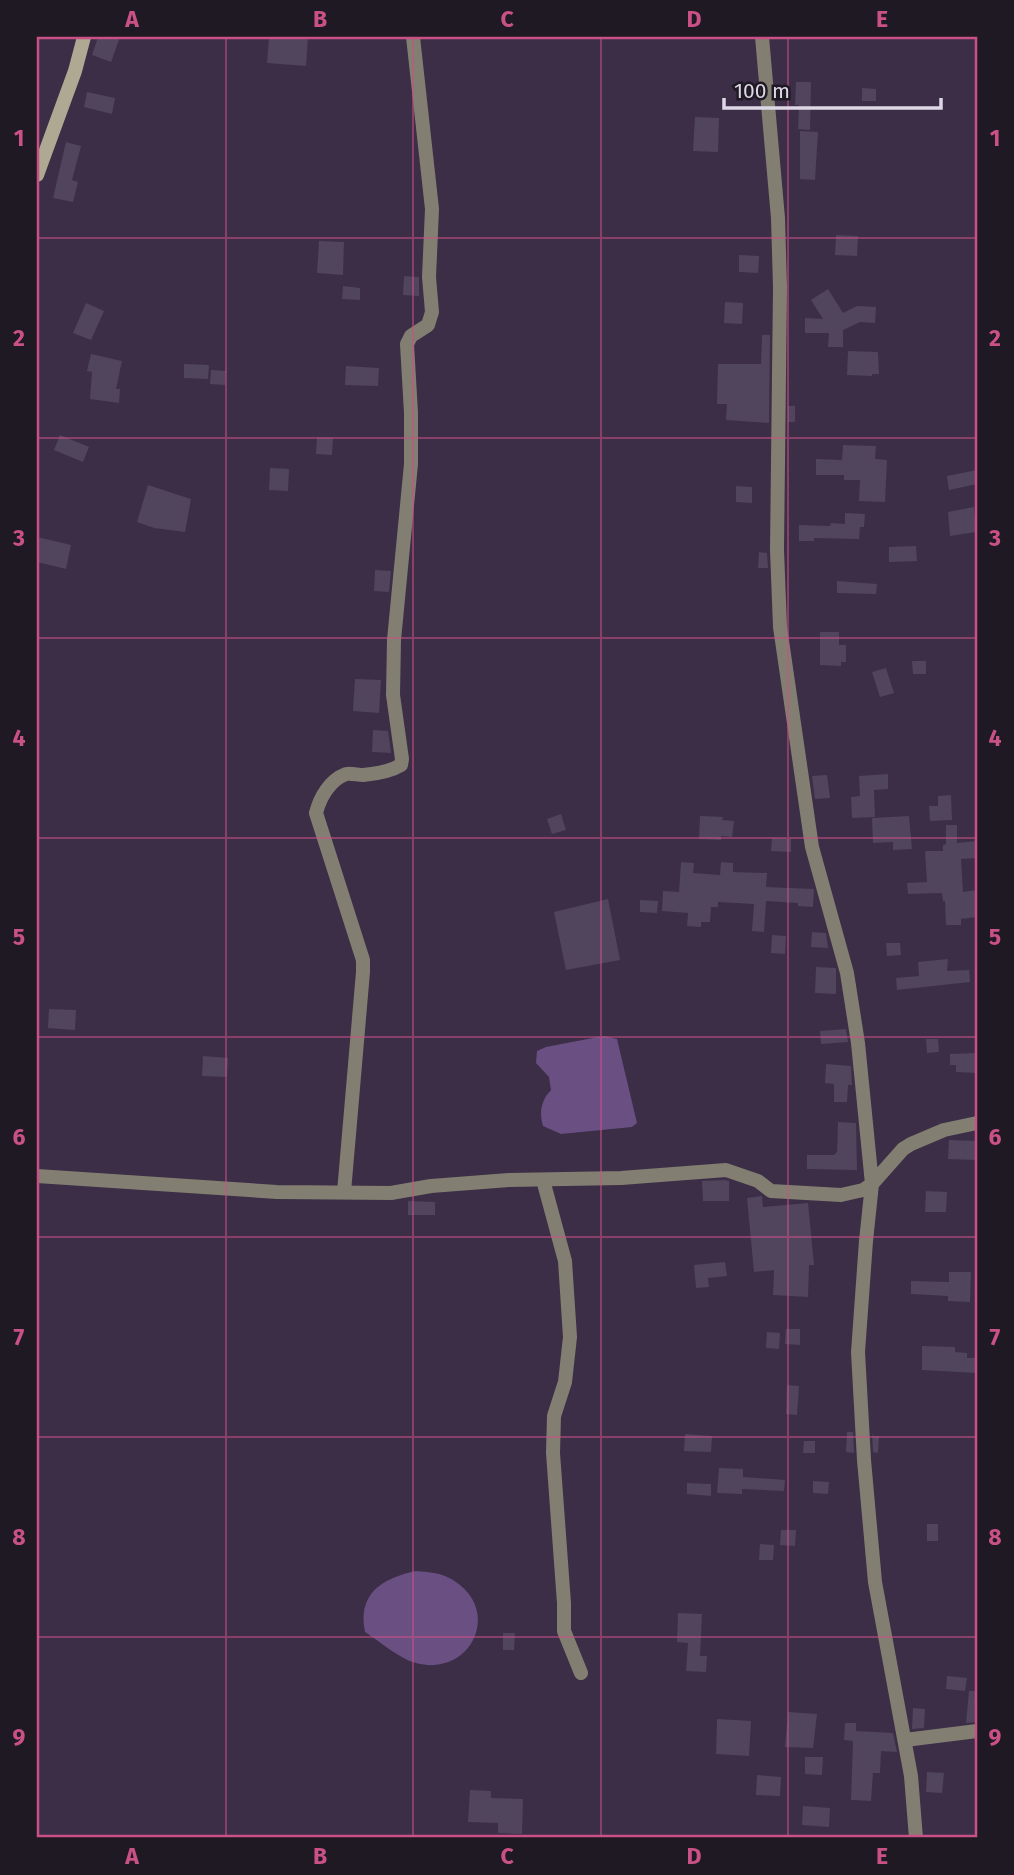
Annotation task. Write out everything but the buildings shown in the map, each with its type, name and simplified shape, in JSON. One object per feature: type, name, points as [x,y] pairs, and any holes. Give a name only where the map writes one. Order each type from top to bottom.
[{"type":"street","points":[[37,175],[75,71],[84,37]]},
{"type":"street","points":[[344,1192],[363,960],[316,813],[319,800],[331,784],[348,773],[362,775],[394,769],[401,765],[402,759],[393,695],[394,640],[411,464],[407,344],[411,336],[428,325],[432,312],[429,277],[432,209],[413,37]]},
{"type":"street","points":[[762,37],[778,218],[780,287],[777,550],[779,626],[812,847],[847,973],[858,1043],[872,1185],[858,1352],[864,1460],[875,1582],[911,1776],[916,1838]]},
{"type":"street","points":[[37,1176],[277,1192],[391,1193],[430,1186],[726,1170],[758,1181],[771,1191],[841,1195],[863,1191],[872,1185],[903,1149],[928,1135],[977,1123]]},
{"type":"street","points":[[543,1180],[565,1261],[570,1337],[565,1382],[554,1416],[553,1453],[564,1631],[581,1673]]},
{"type":"street","points":[[905,1740],[977,1731]]},
{"type":"shaded area","points":[[603,1036],[617,1039],[637,1123],[632,1127],[561,1134],[543,1126],[542,1107],[551,1090],[549,1077],[536,1063],[537,1051]]},
{"type":"shaded area","points":[[416,1571],[440,1574],[453,1580],[468,1593],[476,1608],[478,1623],[474,1638],[465,1651],[452,1661],[435,1665],[410,1661],[365,1632],[365,1607],[369,1597],[383,1583]]}]
